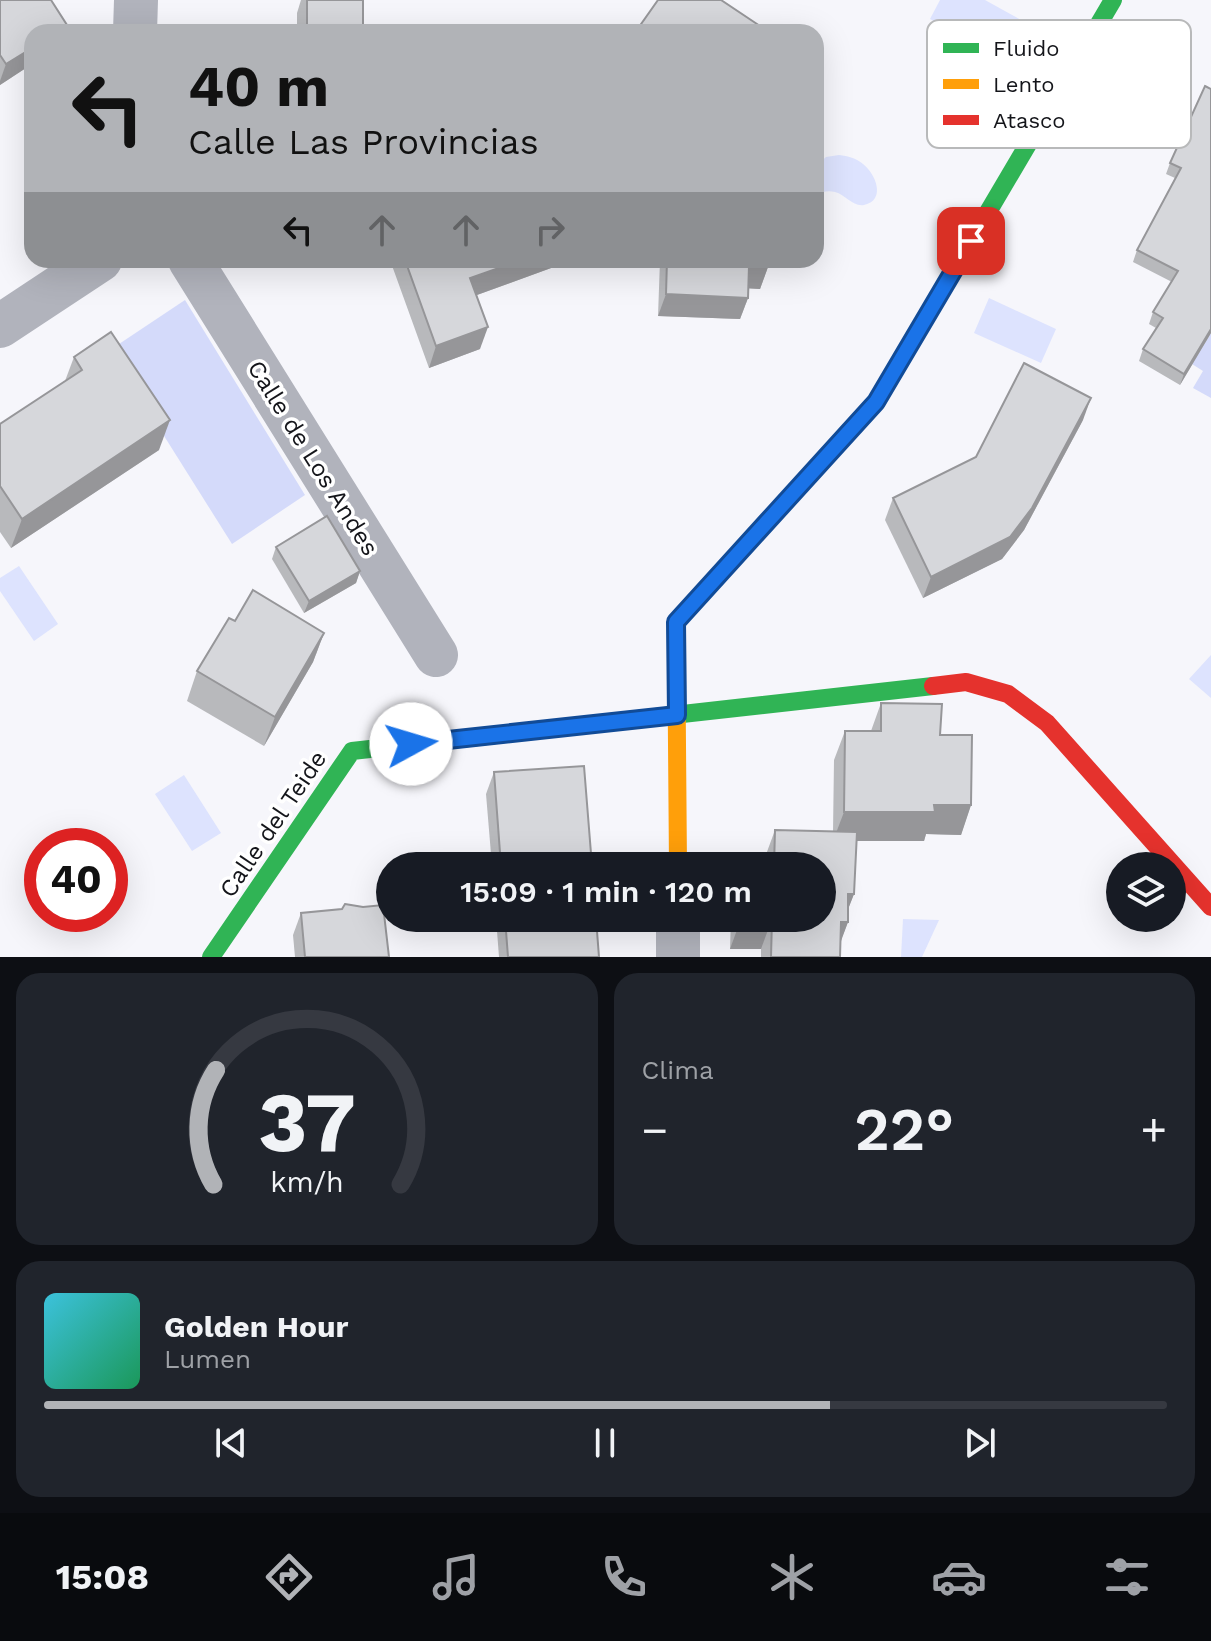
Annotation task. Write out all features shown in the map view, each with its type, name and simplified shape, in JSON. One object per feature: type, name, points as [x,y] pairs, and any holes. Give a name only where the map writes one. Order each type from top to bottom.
[{"type":"street","points":[[135,24],[136,0]]},
{"type":"street","points":[[1101,20],[1113,0]]},
{"type":"street","points":[[678,852],[676,622],[876,402],[1026,148]]},
{"type":"street","points":[[0,326],[88,268]]},
{"type":"street","name":"Calle de Los Andes","points":[[195,268],[436,655]]},
{"type":"street","name":"Calle del Teide","points":[[211,957],[352,751],[966,682],[1008,694],[1047,723],[1211,907]]},
{"type":"street","points":[[678,932],[678,957]]},
{"type":"shaded area","points":[[940,0],[985,0],[1021,20],[932,20]]},
{"type":"shaded area","points":[[839,155],[858,160],[875,180],[875,198],[860,205],[835,192],[824,192],[826,157]]},
{"type":"shaded area","points":[[989,298],[1056,329],[1041,363],[974,333]]},
{"type":"shaded area","points":[[185,300],[305,495],[232,544],[110,350]]},
{"type":"shaded area","points":[[1211,333],[1211,398],[1193,388],[1203,371],[1192,364]]},
{"type":"shaded area","points":[[19,566],[58,624],[34,641],[0,591],[0,578]]},
{"type":"shaded area","points":[[1211,655],[1211,698],[1189,679]]},
{"type":"shaded area","points":[[184,775],[221,833],[192,851],[155,794]]},
{"type":"shaded area","points":[[903,919],[939,920],[922,957],[901,957]]},
{"type":"building","points":[[0,0],[51,0],[66,24],[24,24],[24,53],[6,64],[0,55]]},
{"type":"building","points":[[307,0],[363,0],[363,24],[307,24]]},
{"type":"building","points":[[658,0],[721,0],[757,24],[641,24]]},
{"type":"building","points":[[1205,86],[1211,89],[1211,329],[1184,374],[1143,349],[1163,318],[1153,312],[1178,271],[1137,250],[1181,168],[1170,163],[1177,148],[1191,148],[1191,117]]},
{"type":"building","points":[[408,268],[499,268],[470,278],[488,327],[436,346]]},
{"type":"building","points":[[667,268],[749,268],[748,298],[666,294]]},
{"type":"building","points":[[111,332],[170,420],[22,519],[0,486],[0,424],[82,370],[74,357]]},
{"type":"building","points":[[1024,363],[1091,398],[1032,508],[1010,537],[931,577],[893,498],[976,457]]},
{"type":"building","points":[[327,516],[360,571],[309,601],[276,547]]},
{"type":"building","points":[[253,590],[324,633],[275,717],[197,671],[229,618],[235,621]]},
{"type":"building","points":[[881,703],[942,704],[940,735],[972,735],[971,805],[934,805],[935,812],[844,812],[845,731],[881,731]]},
{"type":"building","points":[[584,766],[591,852],[500,852],[494,772]]},
{"type":"building","points":[[775,830],[857,832],[854,894],[848,894],[848,922],[841,922],[840,957],[771,957],[772,932],[836,932],[836,852],[774,852]]},
{"type":"building","points":[[345,904],[376,906],[376,932],[386,932],[389,957],[305,957],[301,913],[342,909]]},
{"type":"building","points":[[506,932],[597,932],[599,957],[508,957]]},
{"type":"traffic: fast","points":[[1101,20],[1113,0]]},
{"type":"traffic: fast","points":[[816,468],[876,402],[1026,148]]},
{"type":"traffic: fast","points":[[211,957],[352,751],[933,686]]},
{"type":"traffic: slow","points":[[678,852],[676,622],[816,468]]},
{"type":"traffic: jam","points":[[933,686],[966,682],[1008,694],[1047,723],[1211,907]]},
{"type":"route","points":[[411,744],[677,715],[676,622],[876,402],[971,241]]}]
